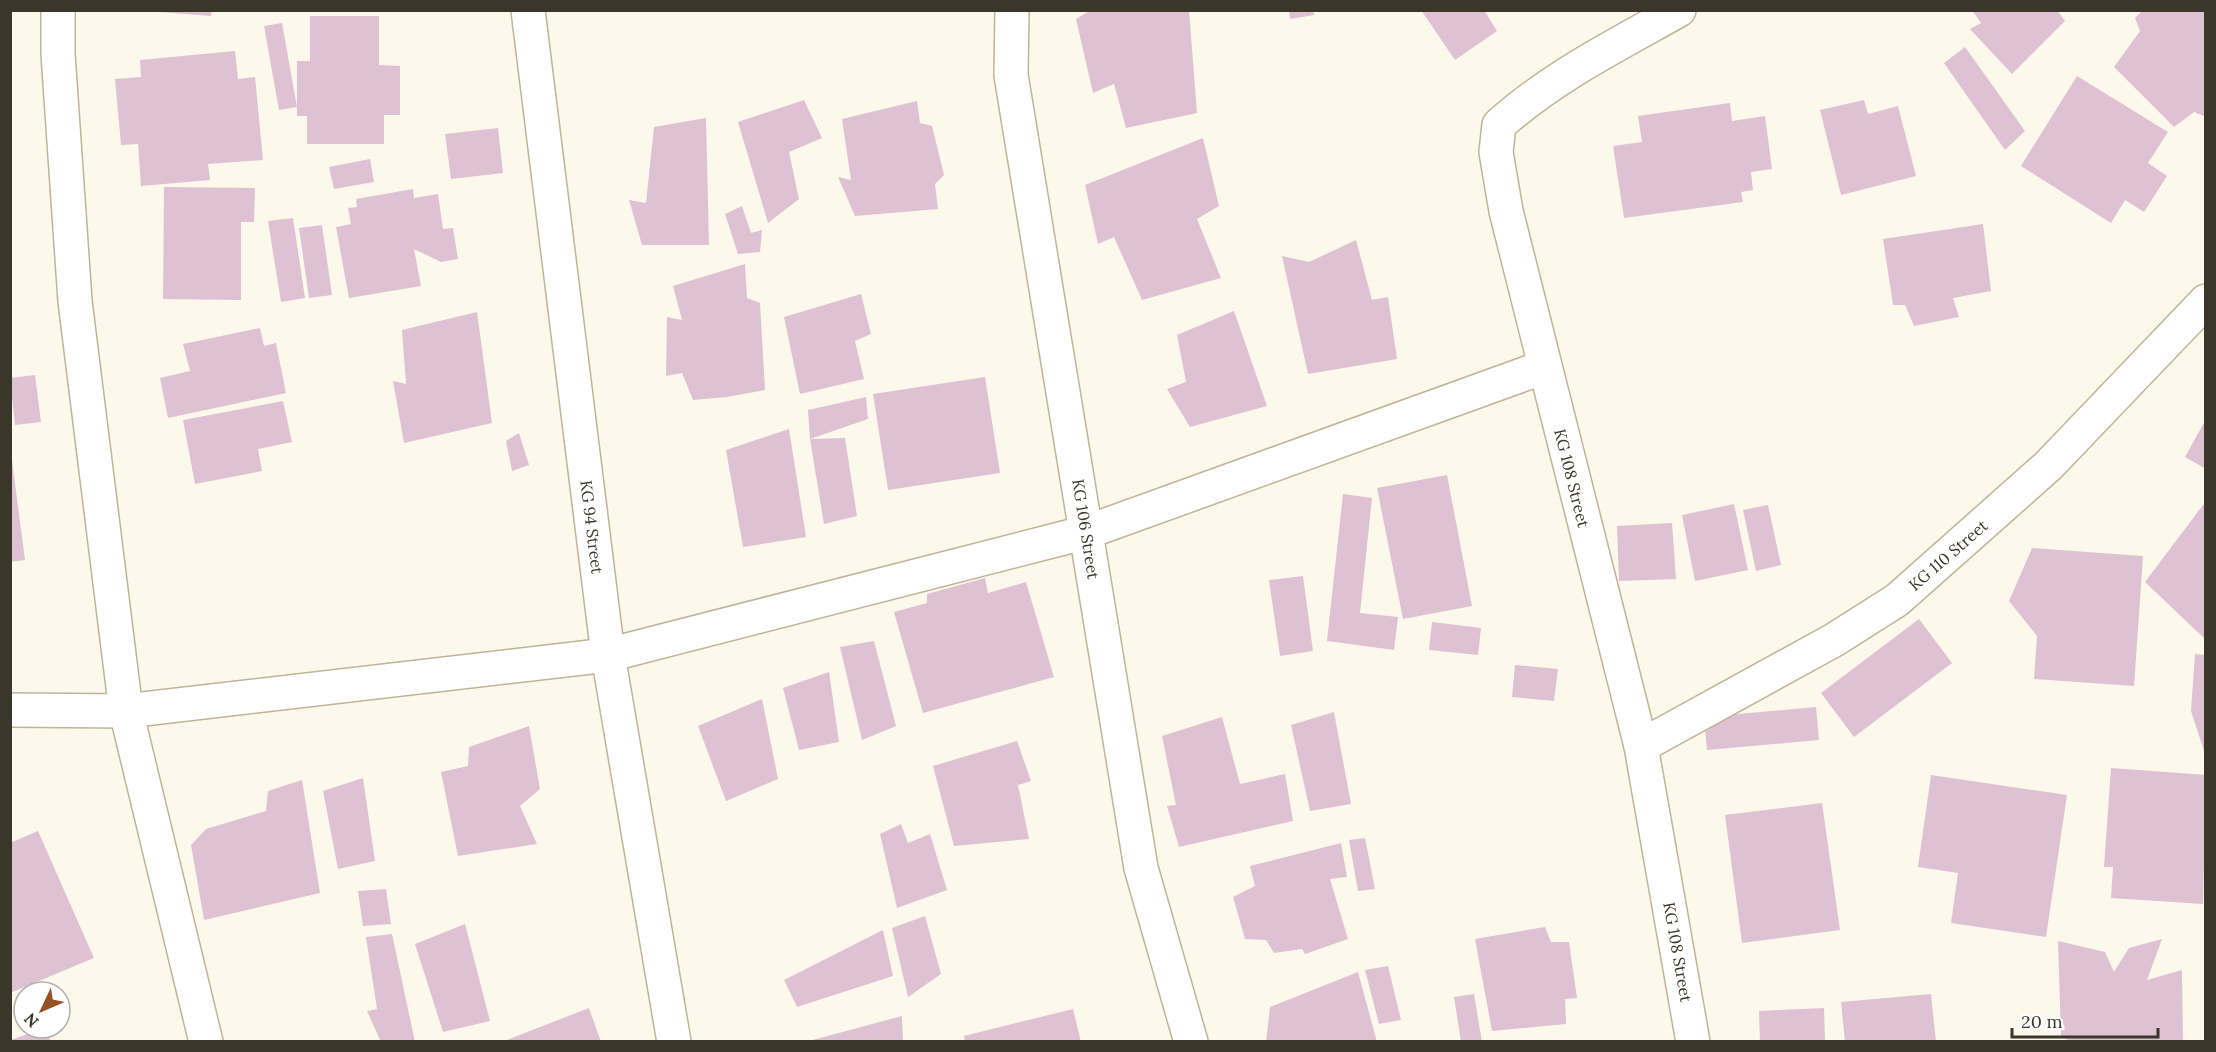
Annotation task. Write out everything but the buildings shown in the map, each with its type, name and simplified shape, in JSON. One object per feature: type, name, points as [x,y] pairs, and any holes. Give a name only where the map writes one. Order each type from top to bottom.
[{"type":"street","points":[[58,10],[58,54],[75,301],[126,711],[206,1041]]},
{"type":"street","name":"KG 94 Street","points":[[528,10],[608,655],[674,1041]]},
{"type":"street","name":"KG 106 Street","points":[[1012,10],[1011,75],[1141,868],[1191,1041]]},
{"type":"street","name":"KG 108 Street","points":[[1679,10],[1566,74],[1518,108],[1499,126],[1496,152],[1506,211],[1544,367],[1641,746],[1693,1041]]},
{"type":"street","name":"KG 110 Street","points":[[1641,746],[1834,640],[1897,600],[2048,466],[2205,301]]},
{"type":"street","points":[[10,710],[126,711],[608,655],[1087,532],[1544,367]]}]
